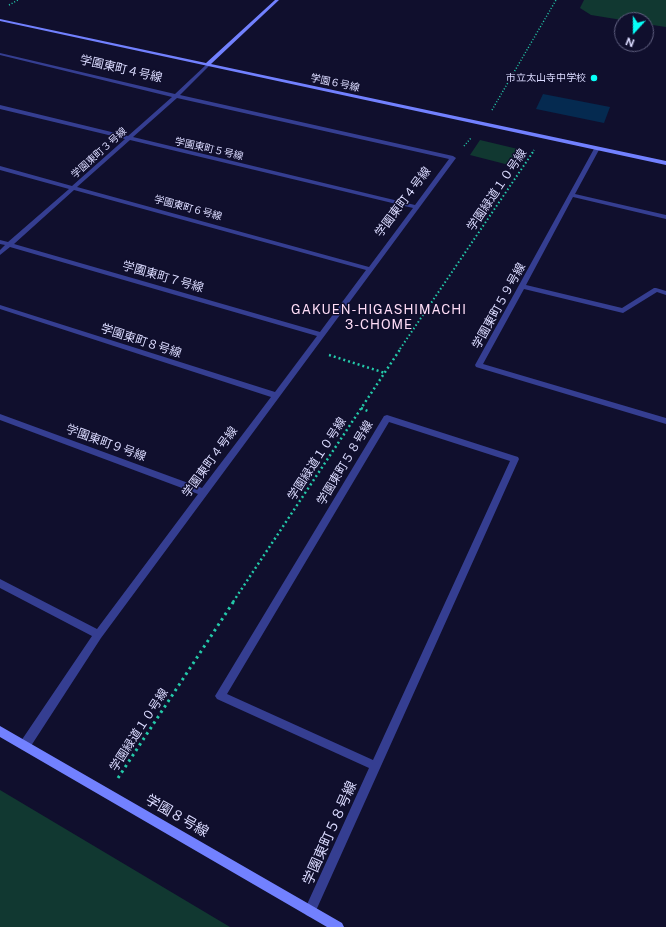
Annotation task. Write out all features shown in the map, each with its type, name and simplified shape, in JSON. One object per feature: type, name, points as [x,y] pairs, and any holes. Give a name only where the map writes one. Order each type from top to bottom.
[{"type":"street","points":[[208,64],[278,0]]},
{"type":"street","name":"学園６号線","points":[[0,20],[666,163]]},
{"type":"street","name":"学園東町４号線","points":[[0,54],[176,96],[453,158],[320,334],[98,635],[25,745]]},
{"type":"street","name":"学園東町３号線","points":[[0,253],[176,96],[208,64]]},
{"type":"street","name":"学園東町５号線","points":[[0,107],[415,207]]},
{"type":"street","name":"学園東町５９号線","points":[[597,148],[479,365],[666,421]]},
{"type":"street","name":"学園東町６号線","points":[[0,168],[370,268]]},
{"type":"street","points":[[572,195],[666,217]]},
{"type":"street","name":"学園東町７号線","points":[[0,242],[320,334]]},
{"type":"street","points":[[522,286],[623,311],[656,290],[666,293]]},
{"type":"street","name":"学園東町８号線","points":[[0,307],[275,395]]},
{"type":"street","name":"学園東町９号線","points":[[0,417],[204,492]]},
{"type":"street","name":"学園東町５８号線","points":[[310,911],[376,766],[515,460],[386,418],[220,696],[376,766]]},
{"type":"street","points":[[0,583],[98,635]]},
{"type":"street","name":"学園８号線","points":[[0,731],[338,927]]},
{"type":"path","points":[[453,158],[484,124],[556,0]]},
{"type":"path","name":"学園緑道１０号線","points":[[108,794],[385,373],[543,137]]},
{"type":"path","points":[[310,348],[385,373]]},
{"type":"green space","points":[[584,0],[666,0],[666,27],[654,25],[654,12],[614,12],[614,19],[591,15],[580,8]]},
{"type":"green space","points":[[480,140],[522,150],[513,166],[470,155]]},
{"type":"green space","points":[[0,790],[230,927],[0,927]]},
{"type":"water","points":[[543,94],[610,107],[604,123],[536,109]]},
{"type":"place","name":"市立太山寺中学校","points":[[594,78]]},
{"type":"district","name":"GAKUEN-HIGASHIMACHI 3-CHOME","points":[[379,318]]}]
